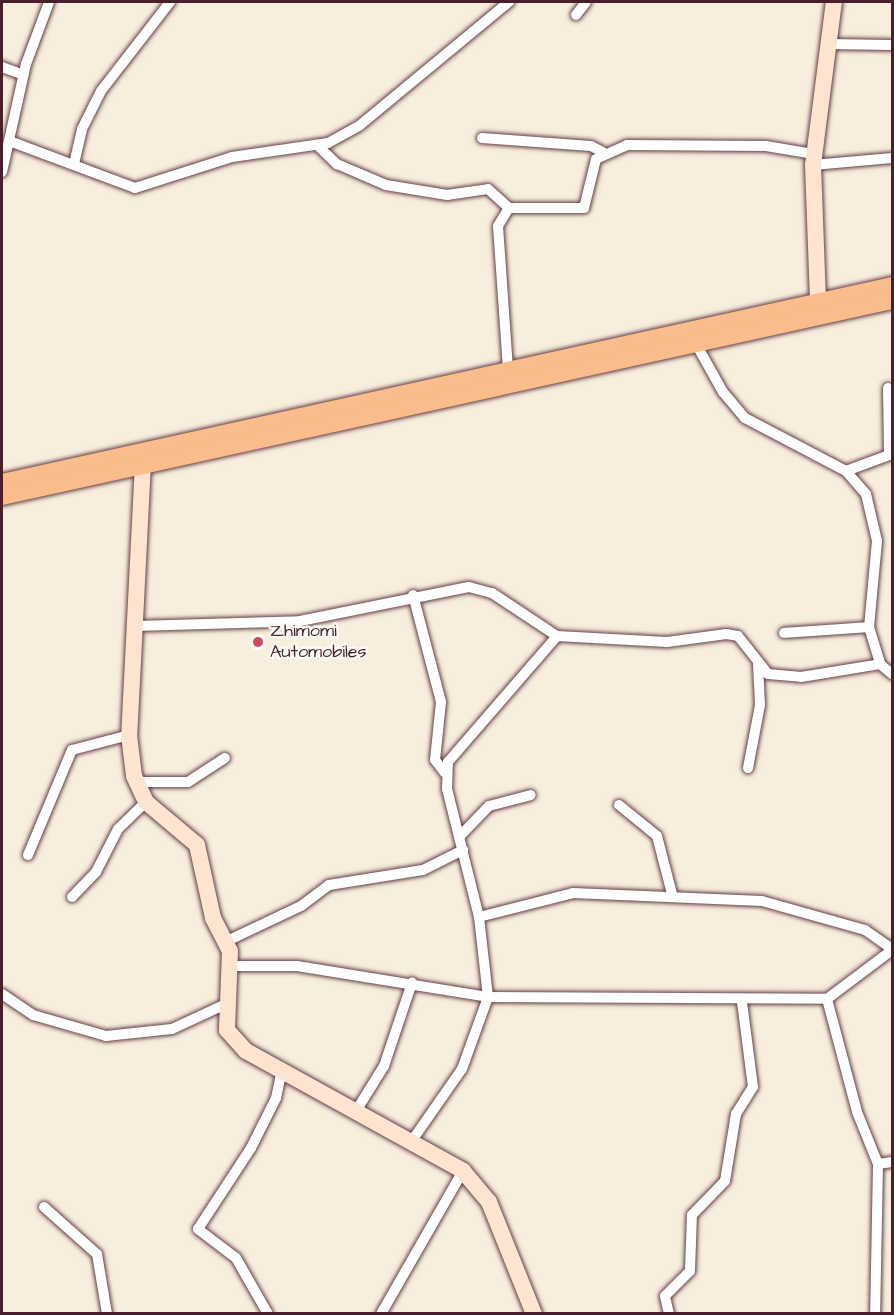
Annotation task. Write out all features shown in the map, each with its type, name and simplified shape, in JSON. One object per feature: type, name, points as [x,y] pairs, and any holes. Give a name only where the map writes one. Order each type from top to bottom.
[{"type":"main road","points":[[2,483],[508,369],[892,286]]},
{"type":"main road","points":[[2,496],[143,463],[892,300]]},
{"type":"street","points":[[2,172],[12,142],[24,75],[49,2]]},
{"type":"street","points":[[74,164],[82,129],[101,91],[170,2]]},
{"type":"street","points":[[12,142],[135,188],[231,156],[317,145],[359,126],[509,2]]},
{"type":"street","points":[[576,15],[586,2]]},
{"type":"street","points":[[819,301],[814,160],[834,2]]},
{"type":"street","points":[[827,44],[892,45]]},
{"type":"street","points":[[2,67],[24,75]]},
{"type":"street","points":[[482,138],[591,146],[603,152],[656,142],[766,146],[814,160],[892,158]]},
{"type":"street","points":[[317,145],[337,164],[386,185],[447,195],[488,189],[509,208],[584,208],[591,168],[603,152]]},
{"type":"street","points":[[508,369],[498,226],[509,208]]},
{"type":"street","points":[[695,342],[723,392],[746,418],[846,471],[866,494],[875,525],[869,627],[880,664],[892,674]]},
{"type":"street","points":[[846,471],[891,455],[888,388]]},
{"type":"street","points":[[143,463],[129,735],[136,782],[146,802],[191,835],[213,918],[225,942],[230,966],[225,1022],[235,1040],[282,1070],[463,1171],[489,1202],[534,1314]]},
{"type":"street","points":[[136,626],[300,621],[413,595],[478,588],[558,636],[667,642],[726,634],[738,636],[768,674],[801,677],[880,664]]},
{"type":"street","points":[[411,1142],[462,1069],[488,997],[479,917],[445,773],[435,760],[441,702],[413,595]]},
{"type":"street","points":[[784,633],[869,627]]},
{"type":"street","points":[[445,773],[448,762],[558,636]]},
{"type":"street","points":[[748,768],[760,705],[758,664]]},
{"type":"street","points":[[28,855],[72,750],[129,735]]},
{"type":"street","points":[[136,782],[188,782],[225,758]]},
{"type":"street","points":[[460,836],[489,806],[531,795]]},
{"type":"street","points":[[72,897],[96,872],[117,829],[146,802]]},
{"type":"street","points":[[619,805],[657,836],[672,894]]},
{"type":"street","points":[[225,942],[301,906],[329,885],[423,870],[463,850]]},
{"type":"street","points":[[230,966],[297,966],[488,997],[742,1002],[827,999],[892,950],[865,930],[819,913],[762,901],[672,894],[555,895],[479,917]]},
{"type":"street","points":[[356,1112],[384,1066],[412,983]]},
{"type":"street","points":[[2,1009],[5,997],[76,1031],[106,1036],[172,1029],[225,1004]]},
{"type":"street","points":[[827,999],[857,1112],[878,1164],[875,1314]]},
{"type":"street","points":[[669,1314],[665,1296],[690,1271],[692,1215],[725,1181],[735,1114],[753,1087],[742,1002]]},
{"type":"street","points":[[268,1314],[236,1258],[198,1229],[251,1148],[276,1098],[282,1070]]},
{"type":"street","points":[[878,1164],[892,1162]]},
{"type":"street","points":[[381,1314],[463,1171]]},
{"type":"street","points":[[44,1207],[96,1254],[107,1314]]},
{"type":"place","name":"Zhimomi Automobiles","points":[[258,642]]}]
